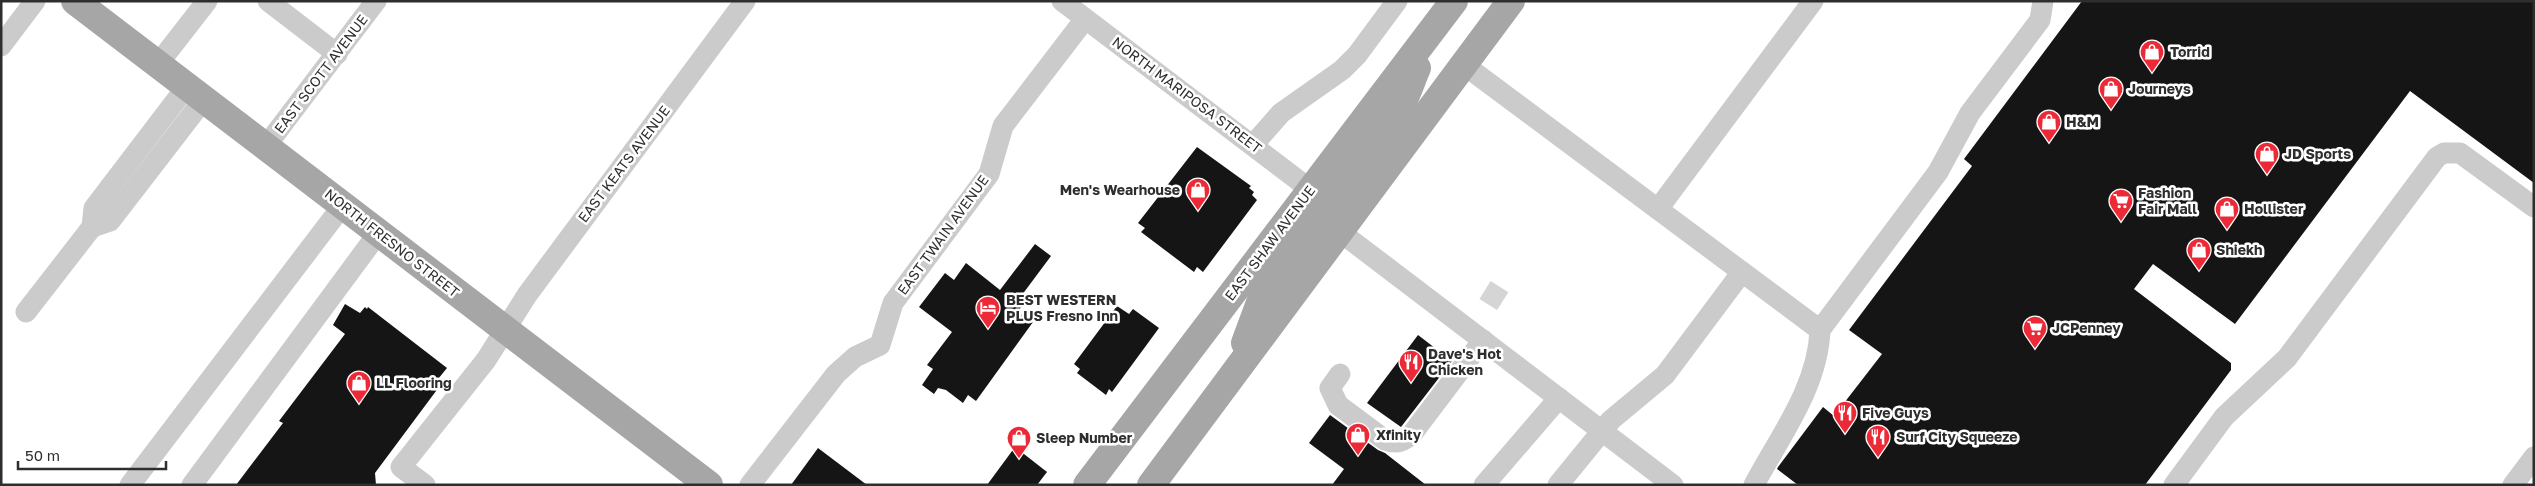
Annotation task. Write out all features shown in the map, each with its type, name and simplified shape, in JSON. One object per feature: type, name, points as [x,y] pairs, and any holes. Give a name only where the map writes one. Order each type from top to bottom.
[{"type":"main road","name":"NORTH FRESNO STREET","points":[[75,1],[710,485]]},
{"type":"main road","name":"EAST SHAW AVENUE","points":[[1086,485],[1454,1]]},
{"type":"main road","points":[[1151,485],[1510,1]]},
{"type":"main road","points":[[1339,231],[1334,214],[1340,191],[1396,115],[1437,23]]},
{"type":"main road","points":[[1234,373],[1262,296],[1318,220],[1321,209],[1318,198],[1311,190]]},
{"type":"street","points":[[1,46],[35,1]]},
{"type":"street","points":[[158,64],[207,1]]},
{"type":"street","points":[[268,1],[337,54]]},
{"type":"street","name":"EAST SCOTT AVENUE","points":[[266,146],[376,1]]},
{"type":"street","name":"EAST KEATS AVENUE","points":[[425,485],[402,466],[486,360],[527,295],[745,1]]},
{"type":"street","name":"NORTH MARIPOSA STREET","points":[[1062,1],[1311,190]]},
{"type":"street","points":[[1253,146],[1280,113],[1342,70],[1357,55],[1397,1]]},
{"type":"street","points":[[1658,209],[1813,1]]},
{"type":"street","points":[[1754,485],[1811,380],[1819,346],[1820,330],[1938,172],[1970,113],[2040,20],[2043,1]]},
{"type":"street","name":"EAST TWAIN AVENUE","points":[[750,485],[836,374],[856,356],[880,346],[893,303],[989,174],[1003,126],[1085,18]]},
{"type":"street","points":[[1463,64],[1820,330]]},
{"type":"street","points":[[26,312],[92,227],[110,221],[196,92]]},
{"type":"street","points":[[2174,485],[2224,417],[2287,358],[2444,152],[2460,153],[2534,207]]},
{"type":"street","points":[[130,485],[343,205]]},
{"type":"street","points":[[1339,231],[1673,485]]},
{"type":"street","points":[[192,485],[380,232]]},
{"type":"street","points":[[1558,485],[1619,412],[1665,375],[1742,272]]},
{"type":"street","points":[[1340,374],[1330,388],[1338,405],[1386,440],[1393,442],[1404,441],[1412,434],[1484,340]]},
{"type":"street","points":[[1484,485],[1558,398]]},
{"type":"street","points":[[2513,485],[2534,456]]},
{"type":"building","name":"Fashion Fair Mall","points":[[2082,1],[2534,1],[2534,183],[2410,91],[2235,324],[2153,264],[2134,289],[2231,363],[2231,370],[2145,485],[1798,485],[1777,469],[1778,467],[1823,407],[1834,416],[1882,354],[1849,330],[1972,166],[1964,159]]},
{"type":"building","name":"Men's Wearhouse","points":[[1197,147],[1251,186],[1249,188],[1254,192],[1252,195],[1257,200],[1203,272],[1197,267],[1194,272],[1141,232],[1145,228],[1138,223]]},
{"type":"building","name":"BEST WESTERN PLUS Fresno Inn","points":[[1035,244],[1051,256],[1016,303],[1021,307],[1018,312],[1033,322],[976,401],[968,395],[963,403],[946,390],[938,388],[934,394],[922,385],[933,369],[927,365],[952,332],[919,307],[945,273],[954,280],[966,263],[1000,290]]},
{"type":"building","name":"LL Flooring","points":[[345,304],[360,313],[365,307],[367,309],[368,307],[447,368],[434,384],[439,387],[375,473],[376,485],[236,485],[283,423],[279,421],[345,334],[333,325]]},
{"type":"building","points":[[1117,306],[1129,314],[1133,309],[1159,328],[1112,392],[1109,389],[1106,395],[1077,373],[1080,369],[1074,364]]},
{"type":"building","name":"Dave's Hot Chicken","points":[[1418,335],[1452,361],[1401,427],[1367,403]]},
{"type":"building","name":"Xfinity","points":[[1330,415],[1378,450],[1385,453],[1426,485],[1332,485],[1344,469],[1309,443]]},
{"type":"building","name":"Sleep Number","points":[[1015,447],[1047,472],[1037,485],[987,485]]},
{"type":"building","points":[[818,448],[867,485],[791,485]]},
{"type":"tunnel","points":[[1485,290],[1504,302]]},
{"type":"place","name":"Torrid","points":[[2152,73]]},
{"type":"place","name":"Journeys","points":[[2111,110]]},
{"type":"place","name":"H&M","points":[[2049,143]]},
{"type":"place","name":"JD Sports","points":[[2267,175]]},
{"type":"place","name":"Men's Wearhouse","points":[[1198,211]]},
{"type":"place","name":"Fashion Fair Mall","points":[[2121,222]]},
{"type":"place","name":"Hollister","points":[[2227,230]]},
{"type":"place","name":"Shiekh","points":[[2199,271]]},
{"type":"place","name":"BEST WESTERN PLUS Fresno Inn","points":[[988,329]]},
{"type":"place","name":"JCPenney","points":[[2035,349]]},
{"type":"place","name":"Dave's Hot Chicken","points":[[1411,383]]},
{"type":"place","name":"LL Flooring","points":[[359,404]]},
{"type":"place","name":"Five Guys","points":[[1845,434]]},
{"type":"place","name":"Xfinity","points":[[1358,456]]},
{"type":"place","name":"Surf City Squeeze","points":[[1878,458]]},
{"type":"place","name":"Sleep Number","points":[[1019,459]]}]
